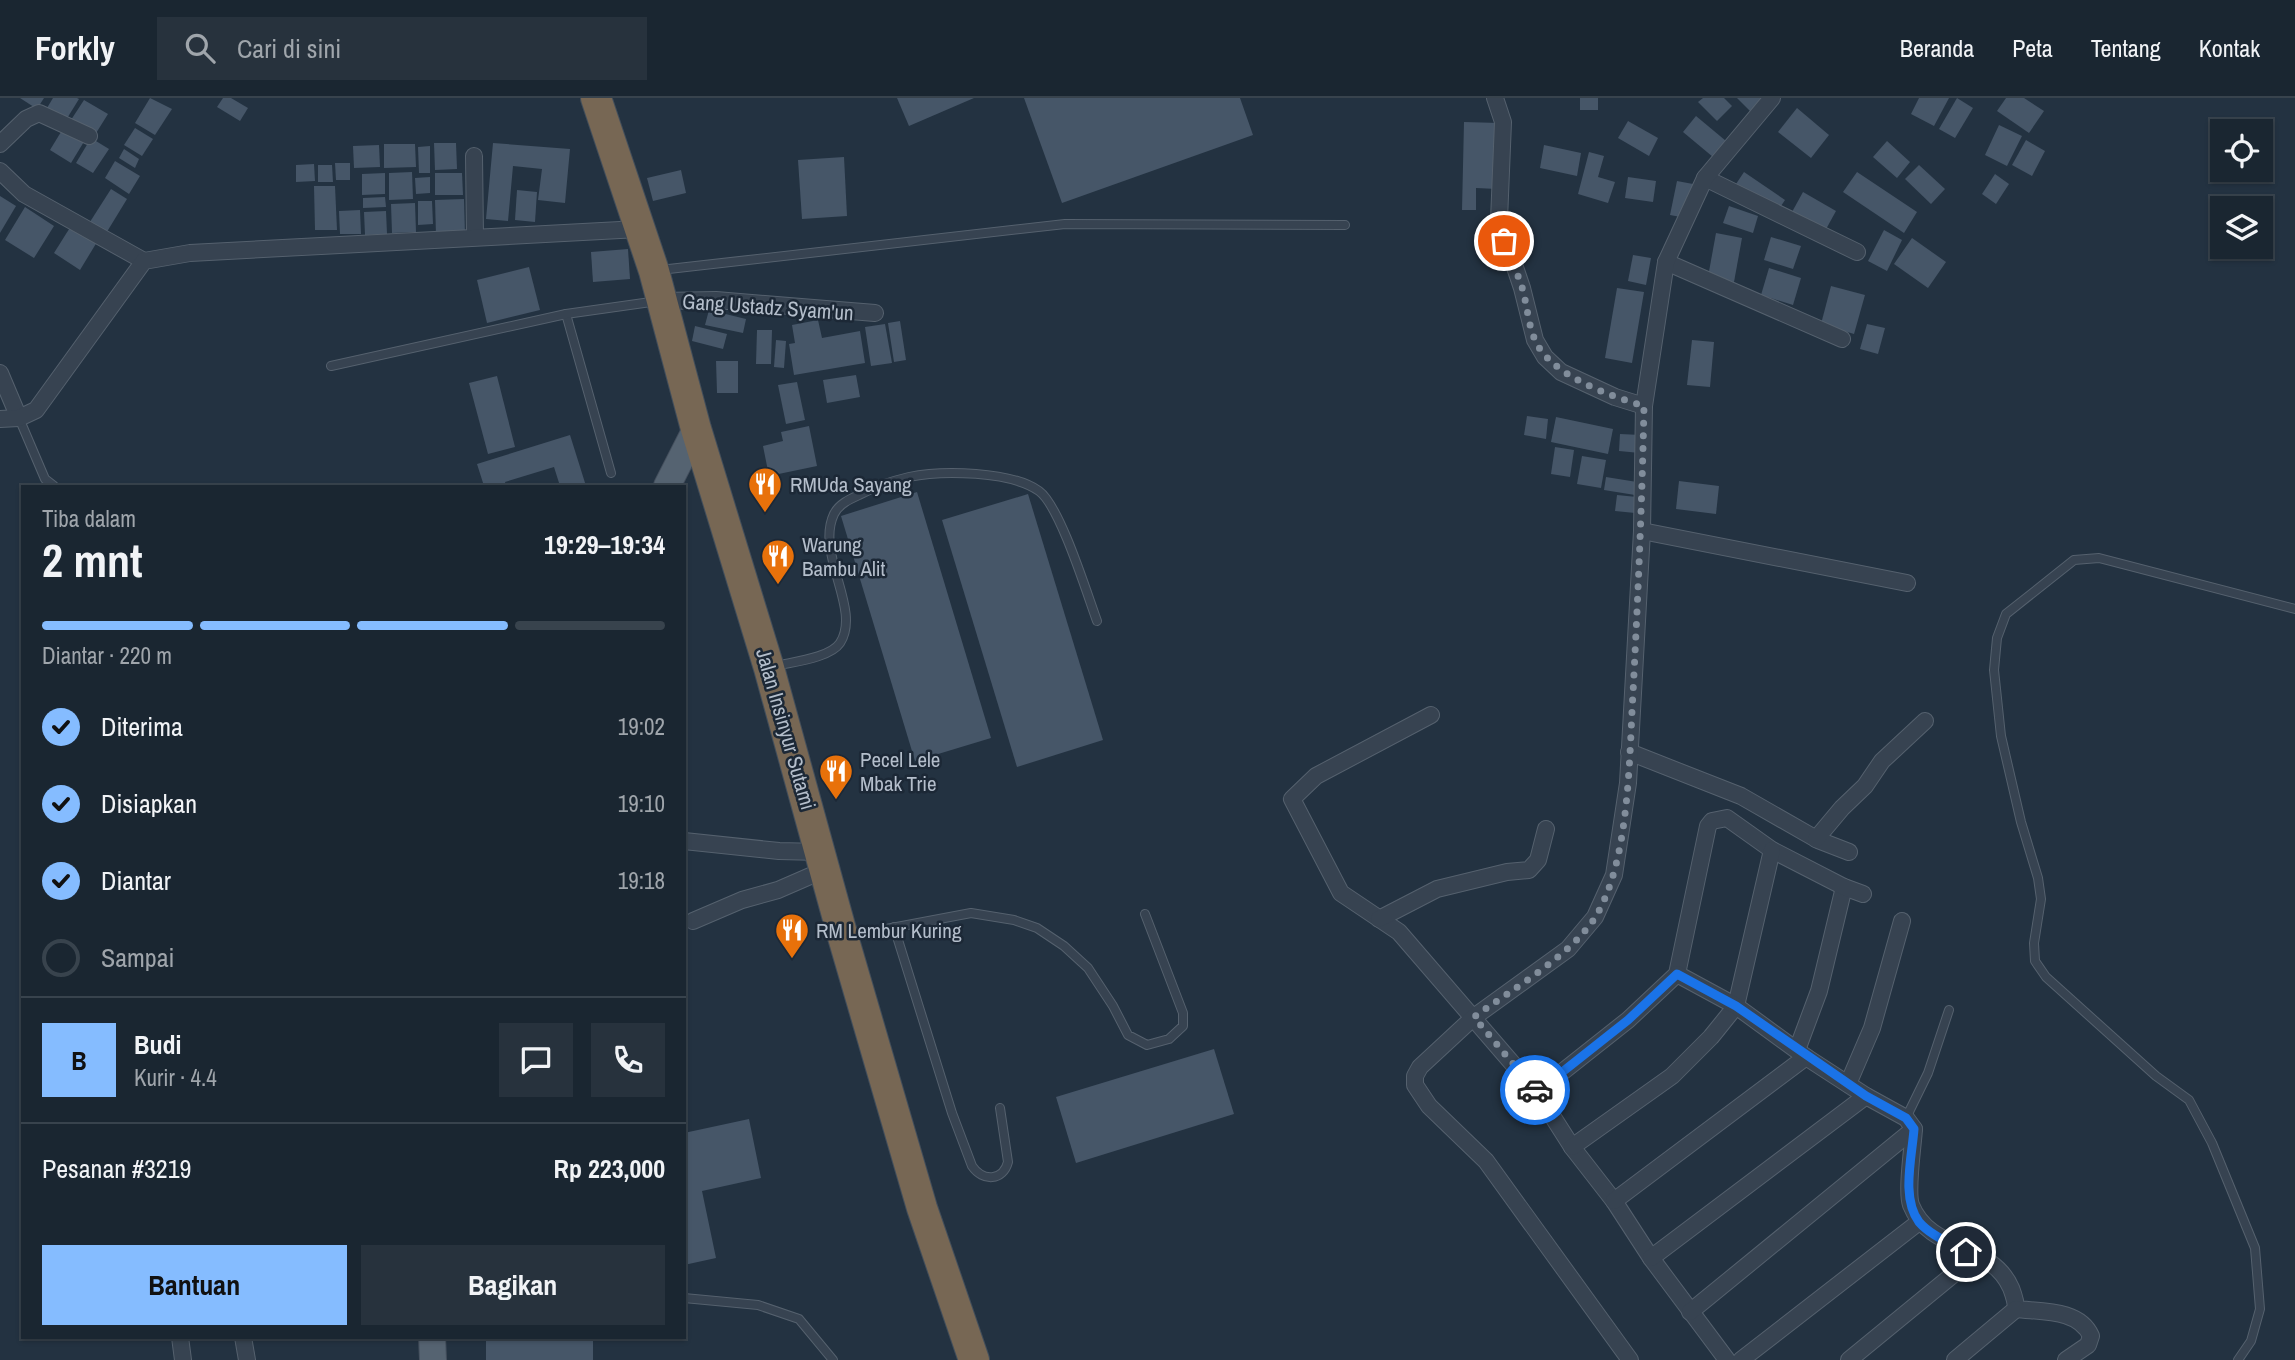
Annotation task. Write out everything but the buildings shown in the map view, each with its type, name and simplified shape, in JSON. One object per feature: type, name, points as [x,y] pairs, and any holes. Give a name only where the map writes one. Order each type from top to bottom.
[{"type":"highway","name":"Jalan Insinyur Sutami","points":[[596,98],[654,271],[696,429],[769,668],[843,937],[922,1208],[974,1360]]},
{"type":"main road","points":[[668,485],[696,429]]},
{"type":"main road","points":[[432,1339],[433,1360]]},
{"type":"street","points":[[1496,98],[1503,122],[1499,220],[1522,288],[1535,340],[1545,357],[1561,372],[1615,397],[1644,406]]},
{"type":"street","points":[[1630,1360],[1486,1161],[1429,1105],[1415,1085],[1415,1076],[1420,1067],[1474,1017],[1568,949],[1595,917],[1614,875],[1628,783],[1642,531],[1644,406],[1666,262],[1705,178],[1772,98]]},
{"type":"street","points":[[0,144],[26,120],[38,113],[89,136]]},
{"type":"street","points":[[474,156],[475,236]]},
{"type":"street","points":[[0,172],[24,194],[144,261],[190,253],[639,229]]},
{"type":"street","points":[[1705,178],[1857,252]]},
{"type":"street","points":[[0,419],[19,418],[36,410],[144,261]]},
{"type":"street","points":[[1666,262],[1842,339]]},
{"type":"street","name":"Gang Ustadz Syam'un","points":[[662,301],[716,300],[875,313]]},
{"type":"street","points":[[0,373],[19,418]]},
{"type":"street","points":[[1642,531],[1907,583]]},
{"type":"street","points":[[1431,715],[1316,776],[1292,799],[1341,893],[1399,932],[1537,1092],[1572,1147],[1614,1201],[1651,1258],[1727,1360]]},
{"type":"street","points":[[1816,839],[1865,786],[1882,761],[1924,720]]},
{"type":"street","points":[[1629,752],[1741,796],[1816,839],[1849,852]]},
{"type":"street","points":[[1537,1092],[1628,1020],[1677,974],[1708,826],[1712,821],[1727,818],[1772,850],[1863,894]]},
{"type":"street","points":[[1379,919],[1437,889],[1507,872],[1529,870],[1538,860],[1546,829]]},
{"type":"street","points":[[686,841],[805,853],[822,861]]},
{"type":"street","points":[[1572,1147],[1672,1076],[1711,1037],[1736,1006],[1772,850]]},
{"type":"street","points":[[693,921],[742,900],[778,890],[822,861]]},
{"type":"street","points":[[1614,1201],[1801,1054],[1844,887]]},
{"type":"street","points":[[1848,1084],[1872,1028],[1902,920]]},
{"type":"street","points":[[1677,974],[1736,1006],[1801,1054],[1910,1124]]},
{"type":"street","points":[[1651,1258],[1866,1096]]},
{"type":"street","points":[[1910,1124],[1910,1202],[1919,1222],[1940,1238],[1994,1264],[2006,1277],[2016,1309]]},
{"type":"street","points":[[1690,1312],[1910,1124]]},
{"type":"street","points":[[1741,1360],[1919,1222]]},
{"type":"street","points":[[1849,1360],[1978,1255]]},
{"type":"street","points":[[1955,1360],[2016,1309],[2074,1317],[2087,1327],[2091,1336],[2088,1345],[2066,1360]]},
{"type":"street","points":[[180,1339],[183,1360]]},
{"type":"street","points":[[243,1339],[247,1360]]},
{"type":"lane","points":[[654,271],[1065,224],[1345,225]]},
{"type":"lane","points":[[331,366],[566,314],[662,301]]},
{"type":"lane","points":[[566,314],[611,472]]},
{"type":"lane","points":[[19,418],[45,480],[52,485]]},
{"type":"lane","points":[[769,668],[822,655],[838,646],[845,633],[845,611],[831,559],[830,531],[834,513],[847,500],[871,489],[910,477],[987,475],[1021,482],[1041,492],[1061,523],[1097,621]]},
{"type":"lane","points":[[2238,1360],[2251,1341],[2260,1309],[2255,1248],[2212,1143],[2189,1100],[2156,1076],[2046,977],[2035,961],[2034,943],[2042,899],[2001,736],[1994,670],[1997,638],[2006,614],[2074,560],[2099,558],[2295,608]]},
{"type":"lane","points":[[843,937],[971,913],[1014,920],[1037,928],[1064,946],[1088,968],[1128,1035],[1147,1045],[1169,1039],[1183,1026],[1183,1013],[1145,914]]},
{"type":"lane","points":[[894,927],[952,1113],[972,1166],[978,1174],[985,1177],[1001,1175],[1008,1162],[1000,1108]]},
{"type":"lane","points":[[1910,1124],[1949,1010]]},
{"type":"lane","points":[[686,1298],[758,1306],[799,1319],[833,1360]]},
{"type":"way so far","points":[[1504,241],[1522,288],[1535,340],[1545,357],[1561,372],[1615,397],[1644,406],[1642,531],[1628,783],[1614,875],[1595,917],[1568,949],[1474,1017],[1535,1090]]},
{"type":"place","name":"RMUda Sayang","points":[[765,514]]},
{"type":"place","name":"Warung Bambu Alit","points":[[778,586]]},
{"type":"place","name":"Pecel Lele Mbak Trie","points":[[836,801]]},
{"type":"place","name":"RM Lembur Kuring","points":[[792,960]]},
{"type":"route","points":[[1535,1090],[1537,1092],[1628,1020],[1677,974],[1736,1006],[1806,1057],[1906,1118],[1914,1129],[1910,1202],[1919,1222],[1940,1238],[1966,1252]]}]
